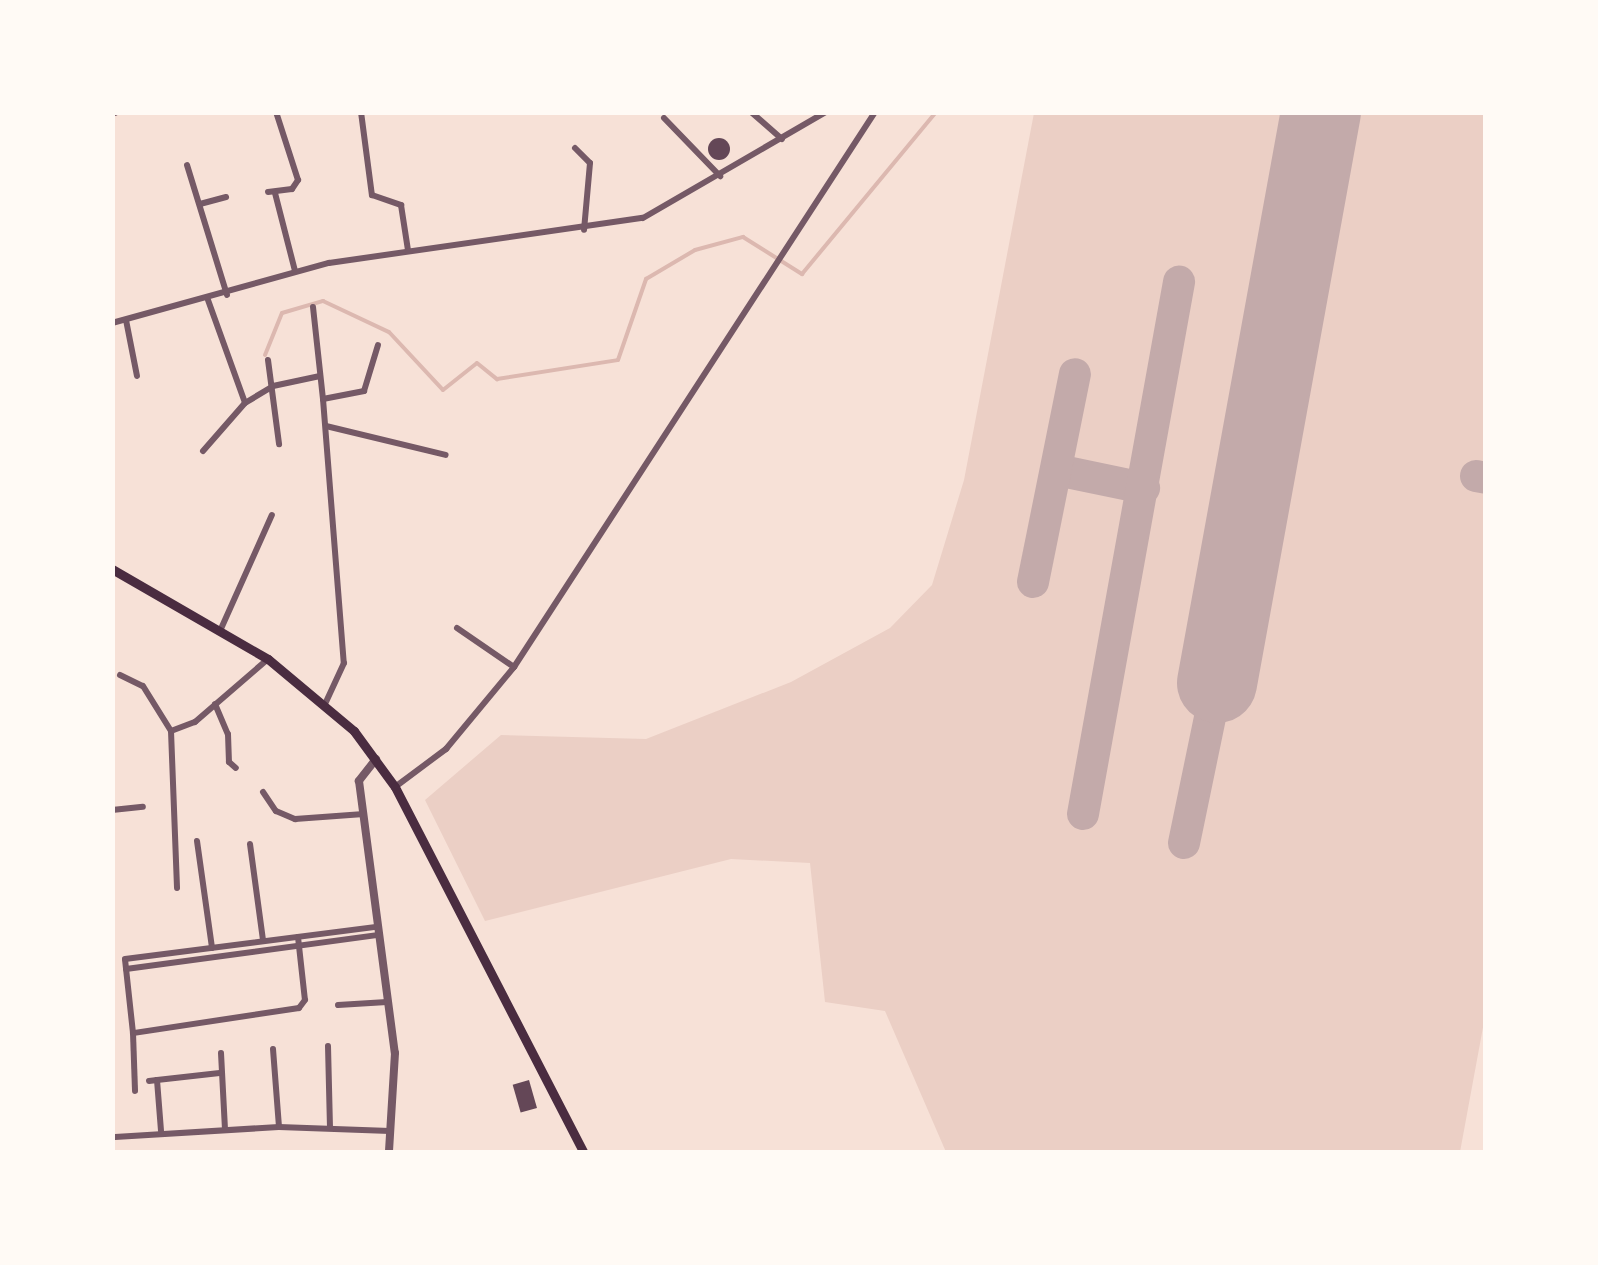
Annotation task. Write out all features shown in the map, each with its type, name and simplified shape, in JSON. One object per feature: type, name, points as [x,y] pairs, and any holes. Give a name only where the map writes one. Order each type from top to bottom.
[{"type":"main road","points":[[112,569],[268,659],[326,702],[376,759],[583,1152]]},
{"type":"street","points":[[276,112],[298,180],[294,188],[272,192],[295,271]]},
{"type":"street","points":[[361,112],[372,195],[401,205],[408,250]]},
{"type":"street","points":[[751,112],[782,139]]},
{"type":"street","points":[[394,788],[446,749],[514,667],[876,112]]},
{"type":"street","points":[[112,323],[227,295],[295,271],[408,250],[584,230],[656,214],[823,113]]},
{"type":"street","points":[[664,118],[720,176]]},
{"type":"street","points":[[575,148],[590,163],[584,230]]},
{"type":"street","points":[[186,165],[227,295]]},
{"type":"street","points":[[200,204],[226,196]]},
{"type":"street","points":[[208,300],[244,403]]},
{"type":"street","points":[[312,307],[326,426],[344,663],[326,702]]},
{"type":"street","points":[[126,320],[137,376]]},
{"type":"street","points":[[323,400],[362,393],[378,345]]},
{"type":"street","points":[[268,360],[279,444]]},
{"type":"street","points":[[203,451],[244,403],[272,386],[320,376]]},
{"type":"street","points":[[326,426],[446,455]]},
{"type":"street","points":[[220,632],[272,515]]},
{"type":"street","points":[[457,628],[514,667]]},
{"type":"street","points":[[172,731],[215,704],[268,659]]},
{"type":"street","points":[[120,675],[143,686],[172,731],[177,888]]},
{"type":"street","points":[[215,704],[228,734],[229,762],[236,768]]},
{"type":"street","points":[[376,759],[359,774],[397,1073],[390,1152]]},
{"type":"street","points":[[263,792],[276,812],[295,819],[364,814]]},
{"type":"street","points":[[112,810],[143,807]]},
{"type":"street","points":[[196,841],[213,958]]},
{"type":"street","points":[[250,844],[263,940]]},
{"type":"street","points":[[126,969],[377,931]]},
{"type":"street","points":[[135,1091],[125,959],[263,940],[298,941]]},
{"type":"street","points":[[133,1032],[299,1008],[305,1000],[298,941]]},
{"type":"street","points":[[338,1005],[387,1002]]},
{"type":"street","points":[[328,1046],[330,1128]]},
{"type":"street","points":[[273,1050],[279,1127]]},
{"type":"street","points":[[221,1052],[225,1130]]},
{"type":"street","points":[[161,1131],[153,1080],[220,1074]]},
{"type":"street","points":[[116,1137],[161,1131],[279,1127],[390,1131]]},
{"type":"shaded area","points":[[1034,113],[1485,113],[1486,1011],[1460,1152],[946,1152],[885,1011],[825,1002],[810,863],[731,859],[485,921],[425,800],[501,735],[646,739],[791,682],[890,628],[932,585],[964,480]]},
{"type":"building","points":[[715,138],[723,138],[730,149],[723,160],[715,160],[708,153],[708,145]]},
{"type":"building","points":[[529,1080],[537,1108],[521,1113],[513,1085]]},
{"type":"waterway","points":[[265,355],[282,313],[323,301],[389,332],[443,390],[477,363],[497,379],[618,360],[646,279],[695,250],[743,237],[802,274],[936,112]]},
{"type":"taxiway","points":[[1083,814],[1179,282]]},
{"type":"taxiway","points":[[1033,582],[1075,374]]},
{"type":"taxiway","points":[[1057,470],[1144,488]]},
{"type":"taxiway","points":[[1476,476],[1486,478]]},
{"type":"taxiway","points":[[1184,843],[1217,683]]},
{"type":"runway","points":[[1217,683],[1321,112]]}]
